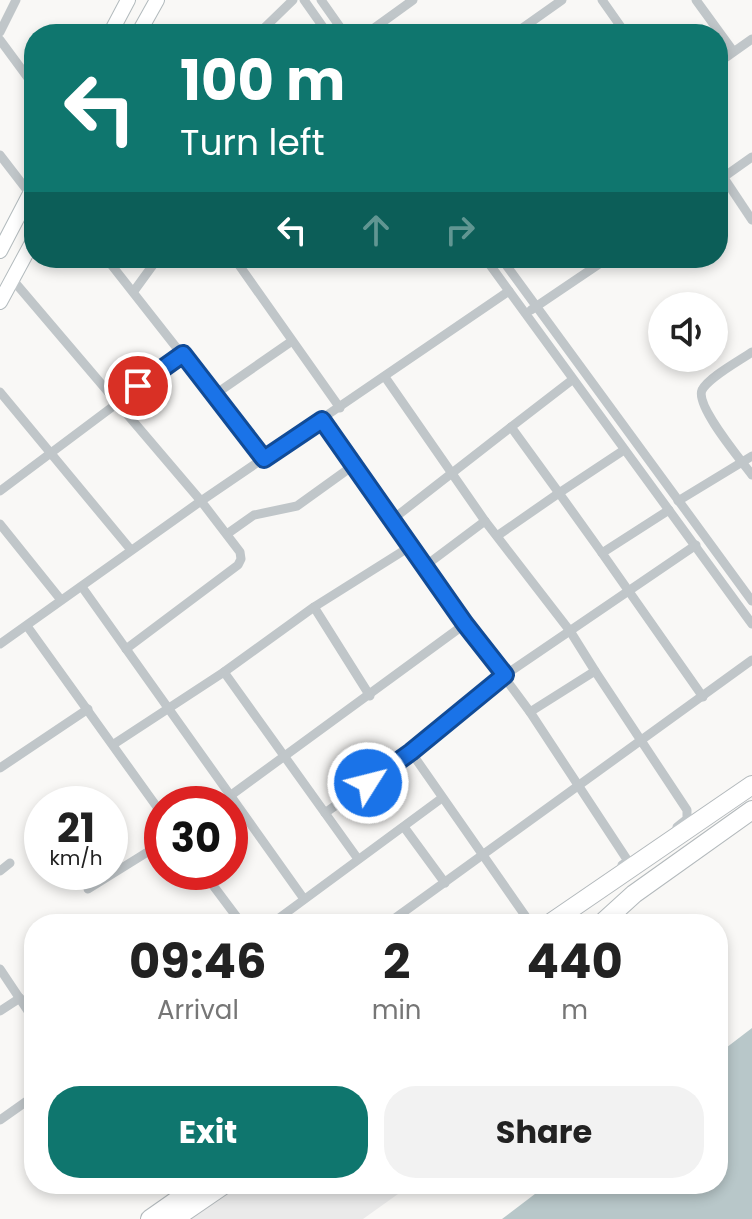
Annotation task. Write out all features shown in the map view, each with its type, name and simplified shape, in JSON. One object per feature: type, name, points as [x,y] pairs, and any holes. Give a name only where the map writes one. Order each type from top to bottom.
[{"type":"highway","points":[[563,914],[752,785]]},
{"type":"highway","points":[[612,914],[634,894],[752,810]]},
{"type":"highway","points":[[568,914],[573,907]]},
{"type":"highway","points":[[150,1219],[180,1209],[207,1194]]},
{"type":"street","points":[[0,32],[16,0]]},
{"type":"street","points":[[115,24],[128,0]]},
{"type":"street","points":[[146,24],[157,0]]},
{"type":"street","points":[[268,24],[293,0]]},
{"type":"street","points":[[304,0],[321,24]]},
{"type":"street","points":[[321,0],[338,24]]},
{"type":"street","points":[[380,24],[413,0]]},
{"type":"street","points":[[528,24],[562,0]]},
{"type":"street","points":[[602,0],[619,24]]},
{"type":"street","points":[[696,0],[713,24]]},
{"type":"street","points":[[728,55],[752,39]]},
{"type":"street","points":[[0,40],[24,72]]},
{"type":"street","points":[[728,44],[733,51]]},
{"type":"street","points":[[0,155],[24,181]]},
{"type":"street","points":[[728,171],[752,157]]},
{"type":"street","points":[[728,187],[752,220]]},
{"type":"street","points":[[0,251],[24,205]]},
{"type":"street","points":[[0,302],[24,257]]},
{"type":"street","points":[[114,268],[264,459]]},
{"type":"street","points":[[134,291],[151,268]]},
{"type":"street","points":[[241,268],[340,408]]},
{"type":"street","points":[[492,268],[752,624]]},
{"type":"street","points":[[508,268],[752,601]]},
{"type":"street","points":[[525,314],[590,268]]},
{"type":"street","points":[[12,279],[201,501],[240,552],[238,565],[126,649]]},
{"type":"street","points":[[0,644],[201,501],[509,291]]},
{"type":"street","points":[[214,395],[292,341]]},
{"type":"street","points":[[752,352],[708,383],[701,392],[702,404],[752,475]]},
{"type":"street","points":[[0,491],[183,354]]},
{"type":"street","points":[[385,377],[485,521],[570,631],[687,814],[684,823],[554,914]]},
{"type":"street","points":[[393,519],[572,380]]},
{"type":"street","points":[[0,392],[131,550]]},
{"type":"street","points":[[322,420],[465,624],[505,675],[580,784],[628,861]]},
{"type":"street","points":[[511,427],[703,697]]},
{"type":"street","points":[[497,536],[624,450]]},
{"type":"street","points":[[678,501],[752,456]]},
{"type":"street","points":[[227,534],[254,515],[297,506],[354,465]]},
{"type":"street","points":[[602,553],[669,510]]},
{"type":"street","points":[[425,566],[485,521]]},
{"type":"street","points":[[0,524],[61,600]]},
{"type":"street","points":[[325,813],[411,752],[505,675],[696,545]]},
{"type":"street","points":[[114,744],[224,672],[314,607],[411,546]]},
{"type":"street","points":[[82,587],[223,786]]},
{"type":"street","points":[[314,607],[370,696]]},
{"type":"street","points":[[244,786],[465,624]]},
{"type":"street","points":[[27,626],[144,788]]},
{"type":"street","points":[[401,914],[752,660]]},
{"type":"street","points":[[530,712],[595,671]]},
{"type":"street","points":[[224,672],[358,859]]},
{"type":"street","points":[[0,768],[88,709]]},
{"type":"street","points":[[411,752],[524,914]]},
{"type":"street","points":[[284,914],[442,798]]},
{"type":"street","points":[[248,821],[304,899]]},
{"type":"street","points":[[404,827],[445,883]]},
{"type":"street","points":[[0,871],[10,863]]},
{"type":"street","points":[[216,890],[234,914]]},
{"type":"street","points":[[0,969],[24,1004]]},
{"type":"street","points":[[0,1011],[20,998]]},
{"type":"street","points":[[0,1120],[24,1103]]},
{"type":"shaded area","points":[[752,1028],[752,1219],[502,1219],[535,1194],[728,1194],[728,1046]]},
{"type":"shaded area","points":[[225,1194],[398,1194],[363,1219],[189,1219]]},
{"type":"route","points":[[138,386],[183,354],[264,459],[322,420],[465,624],[505,675],[368,783]]}]
